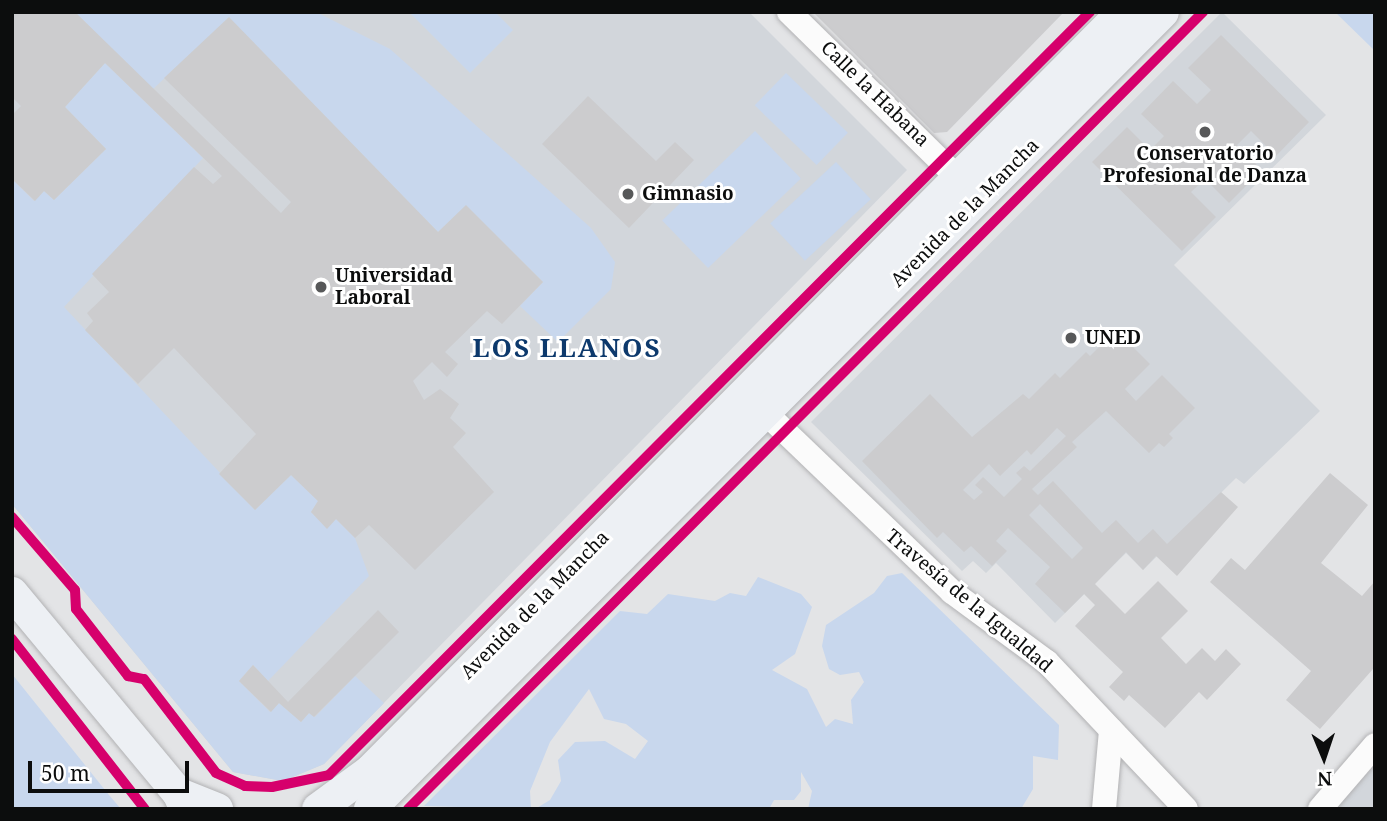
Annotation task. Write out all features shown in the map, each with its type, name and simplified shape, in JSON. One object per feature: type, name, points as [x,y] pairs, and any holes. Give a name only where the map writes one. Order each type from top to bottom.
[{"type":"main road","name":"Avenida de la Mancha","points":[[370,809],[755,403],[958,178],[1123,12]]},
{"type":"main road","name":"Avenida de la Mancha","points":[[318,809],[369,772],[1115,61],[1162,13]]},
{"type":"main road","points":[[12,593],[182,801],[217,809]]},
{"type":"street","name":"Calle la Habana","points":[[789,12],[958,178]]},
{"type":"street","name":"Travesía de la Igualdad","points":[[755,403],[885,532],[952,592],[1046,662],[1186,809]]},
{"type":"street","points":[[1104,809],[1111,730]]},
{"type":"street","points":[[1320,809],[1375,745]]},
{"type":"shaded area","points":[[12,12],[749,12],[907,170],[324,764],[283,781],[233,772],[12,504]]},
{"type":"shaded area","points":[[75,12],[316,12],[390,49],[591,228],[615,262],[611,289],[558,342],[520,306],[543,282],[466,206],[438,232],[229,18],[153,89]]},
{"type":"shaded area","points":[[409,12],[495,12],[513,30],[470,73]]},
{"type":"shaded area","name":"UNED","points":[[1222,12],[1326,115],[1174,265],[1320,411],[1244,484],[1236,478],[1143,570],[1126,553],[1055,623],[996,563],[986,573],[973,561],[962,571],[811,422]]},
{"type":"shaded area","points":[[1335,12],[1375,12],[1375,51]]},
{"type":"shaded area","points":[[105,63],[203,158],[64,307],[255,510],[291,475],[318,501],[311,512],[327,528],[336,519],[355,538],[369,576],[268,681],[253,665],[239,681],[270,712],[279,703],[301,722],[309,713],[315,717],[355,676],[384,703],[324,764],[283,781],[233,772],[12,504],[12,179],[34,201],[44,191],[54,200],[106,149],[65,107]]},
{"type":"shaded area","points":[[786,73],[848,133],[817,165],[755,105]]},
{"type":"shaded area","points":[[755,131],[801,178],[708,268],[662,221]]},
{"type":"shaded area","points":[[836,162],[871,199],[805,261],[770,223]]},
{"type":"shaded area","points":[[902,573],[1059,725],[1058,760],[1033,756],[1033,789],[1021,809],[808,809],[812,791],[801,772],[801,791],[794,800],[774,800],[769,809],[535,809],[550,800],[561,781],[558,760],[575,742],[605,741],[635,759],[648,741],[626,724],[604,719],[589,689],[550,742],[530,791],[531,809],[424,806],[620,611],[647,614],[668,594],[715,601],[730,593],[746,596],[758,577],[801,594],[812,607],[795,654],[772,670],[807,689],[826,727],[835,719],[853,724],[851,700],[864,682],[859,672],[840,675],[829,669],[822,646],[826,625],[874,593],[887,576]]},
{"type":"shaded area","points":[[12,674],[109,795],[121,809],[12,809]]},
{"type":"shaded area","points":[[1375,764],[1375,809],[1335,809]]},
{"type":"building","name":"Universidad Laboral","points":[[12,12],[75,12],[281,213],[291,202],[164,78],[229,17],[438,232],[466,205],[543,282],[502,324],[487,311],[445,352],[458,364],[447,377],[432,362],[413,381],[424,400],[440,389],[459,404],[450,418],[466,433],[453,447],[494,492],[415,570],[369,525],[355,538],[336,519],[327,529],[311,512],[318,501],[291,475],[255,510],[219,474],[256,434],[174,348],[138,384],[85,330],[93,321],[87,313],[109,292],[92,274],[194,167],[213,184],[222,176],[105,63],[65,107],[106,149],[54,200],[44,191],[35,201],[12,179],[12,115],[21,106],[12,97]]},
{"type":"building","points":[[813,12],[1064,12],[947,132],[934,133]]},
{"type":"building","name":"Conservatorio Profesional de Danza","points":[[1221,35],[1309,122],[1276,156],[1251,131],[1237,145],[1262,170],[1229,203],[1205,179],[1191,192],[1216,217],[1182,251],[1092,162],[1127,127],[1150,150],[1164,136],[1141,114],[1173,81],[1197,104],[1211,90],[1188,68]]},
{"type":"building","name":"Gimnasio","points":[[588,96],[656,161],[675,142],[694,160],[629,228],[542,144]]},
{"type":"building","points":[[1116,330],[1150,364],[1125,389],[1136,401],[1162,375],[1195,408],[1169,434],[1173,438],[1164,447],[1159,443],[1149,453],[1106,411],[1072,442],[1077,447],[1032,489],[1038,495],[1053,481],[1102,533],[1116,520],[1138,543],[1153,529],[1167,544],[1221,492],[1238,507],[1177,576],[1156,556],[1143,570],[1126,552],[1095,584],[1125,614],[1158,581],[1188,611],[1161,638],[1186,664],[1202,648],[1215,661],[1226,649],[1241,664],[1207,700],[1199,692],[1165,728],[1129,695],[1124,701],[1109,687],[1123,672],[1075,626],[1095,605],[1084,594],[1065,613],[1035,584],[1050,567],[1008,528],[996,541],[1007,551],[992,566],[971,546],[964,552],[943,532],[937,538],[862,461],[930,394],[972,437],[1023,394],[1029,399],[1055,373],[1060,378],[1086,352],[1090,356]],"holes":[[[1057,428],[1066,436],[1030,471],[1024,466],[1016,473],[1022,479],[1004,497],[983,477],[975,485],[983,492],[974,500],[963,490],[989,464],[1000,476],[1027,450],[1031,455]],[[1040,504],[1083,548],[1072,559],[1029,515]]]},
{"type":"building","points":[[1330,473],[1368,505],[1321,563],[1362,596],[1375,581],[1375,661],[1373,669],[1320,729],[1286,700],[1311,671],[1210,582],[1231,558],[1245,570]]},
{"type":"building","points":[[378,610],[399,632],[314,717],[309,713],[301,722],[279,703],[271,712],[239,681],[253,665],[288,702]]},
{"type":"cycle path","points":[[12,517],[75,590],[76,609],[128,676],[144,679],[216,773],[245,786],[272,787],[329,775],[1090,12]]},
{"type":"cycle path","points":[[408,809],[1203,12]]},
{"type":"cycle path","points":[[12,639],[145,809]]},
{"type":"place","name":"Conservatorio Profesional de Danza","points":[[1205,132]]},
{"type":"place","name":"Gimnasio","points":[[628,194]]},
{"type":"place","name":"Universidad Laboral","points":[[321,287]]},
{"type":"place","name":"UNED","points":[[1071,338]]},
{"type":"district","name":"LOS LLANOS","points":[[567,348]]}]
